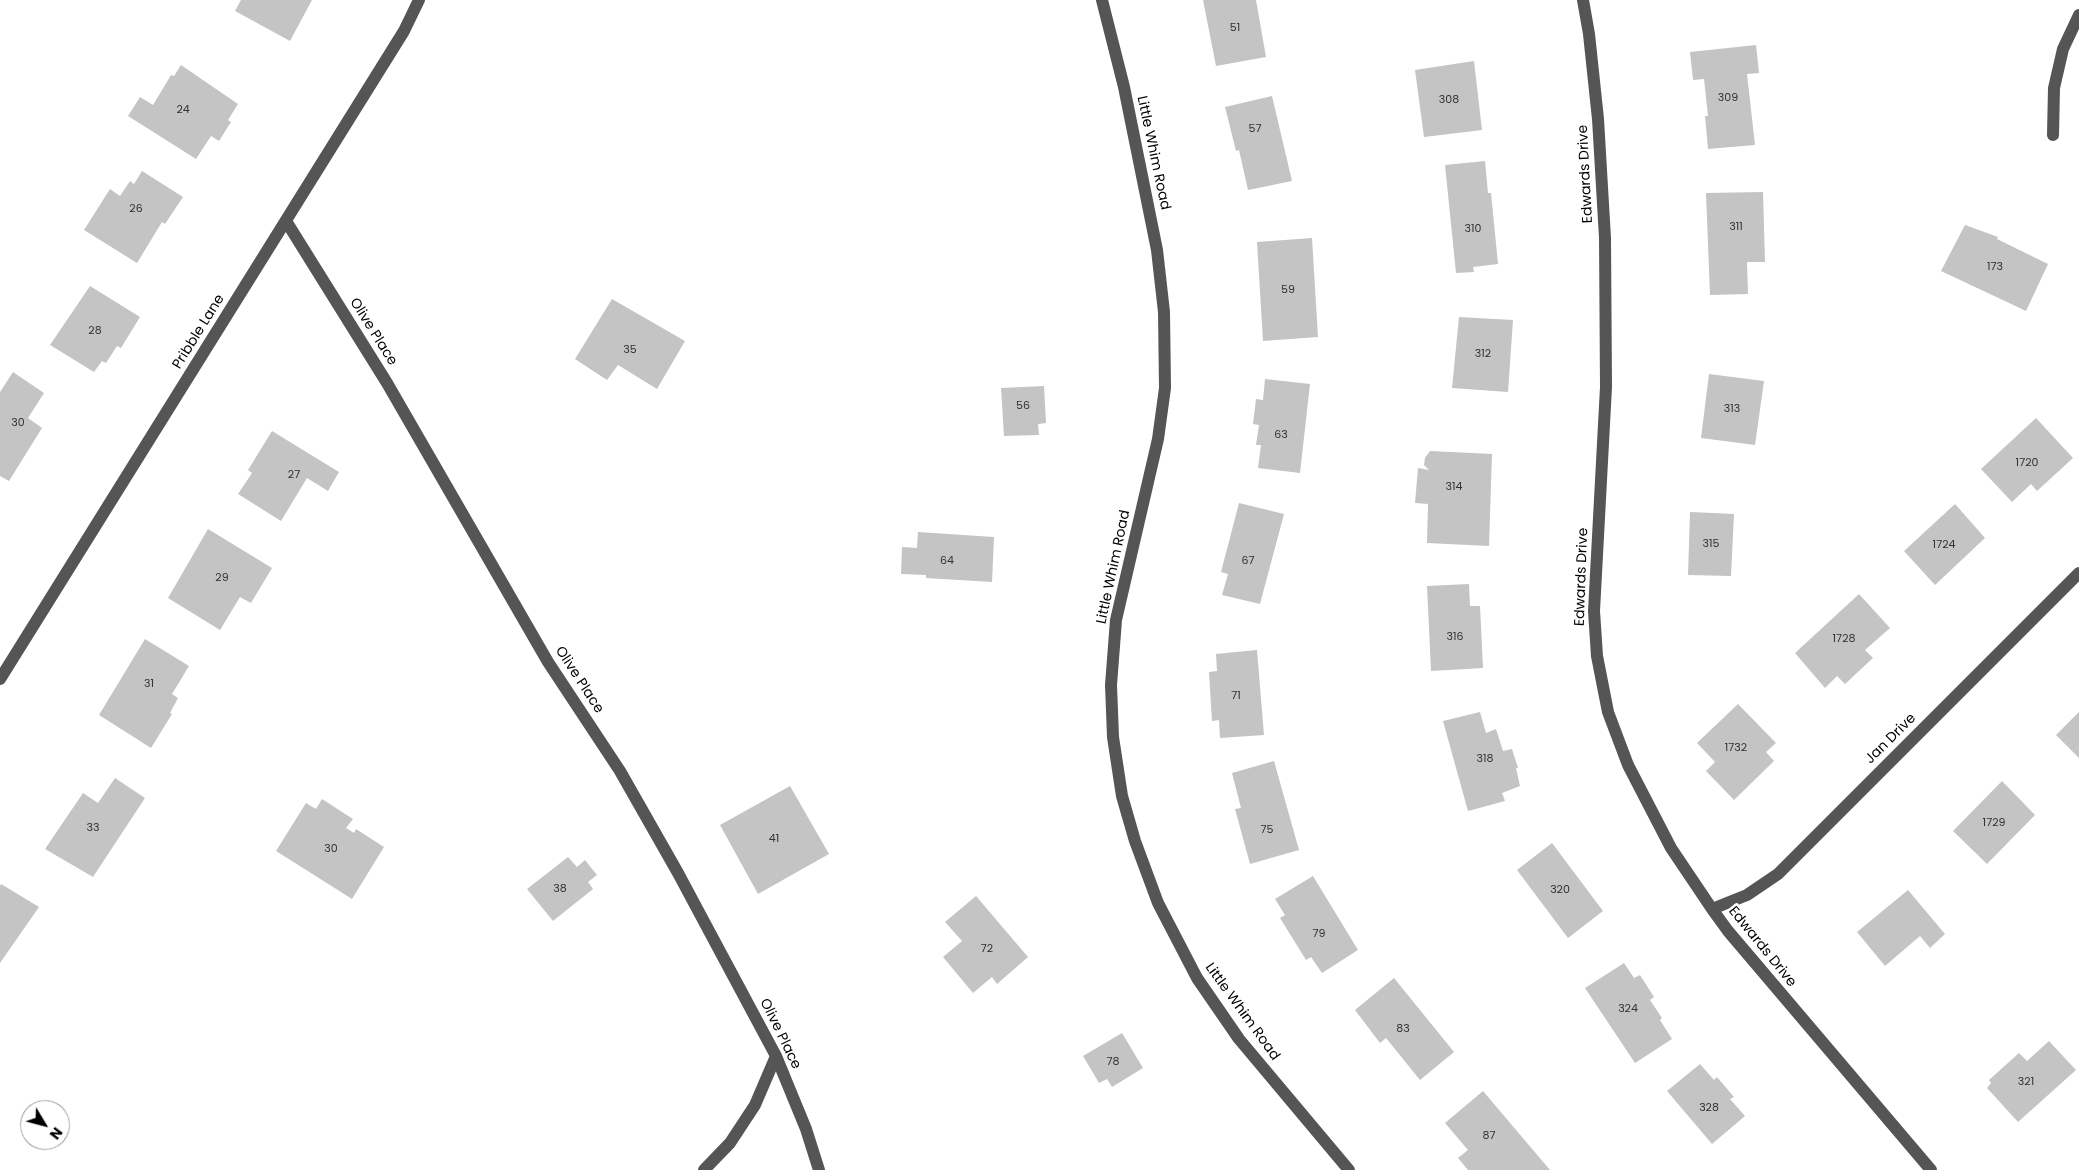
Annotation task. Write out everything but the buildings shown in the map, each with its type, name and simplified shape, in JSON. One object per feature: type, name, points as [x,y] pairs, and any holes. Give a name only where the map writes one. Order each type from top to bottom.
[{"type":"street","name":"Pribble Lane","points":[[0,679],[404,31],[419,0]]},
{"type":"street","name":"Little Whim Road","points":[[1102,0],[1124,87],[1157,250],[1164,312],[1165,388],[1158,439],[1116,629],[1111,685],[1112,737],[1122,796],[1135,841],[1158,903],[1197,978],[1239,1039],[1349,1170]]},
{"type":"street","name":"Edwards Drive","points":[[1583,0],[1589,34],[1598,119],[1605,238],[1606,387],[1594,611],[1597,656],[1608,712],[1628,765],[1671,848],[1712,909],[1734,938],[1930,1170]]},
{"type":"street","points":[[2053,135],[2054,88],[2063,49],[2079,15]]},
{"type":"street","name":"Olive Place","points":[[286,221],[387,383],[548,662],[620,771],[678,873],[776,1056],[806,1129],[818,1170]]},
{"type":"street","name":"Jan Drive","points":[[1712,909],[1747,895],[1778,874],[2079,573]]},
{"type":"street","points":[[704,1170],[730,1143],[755,1105],[776,1056]]}]
